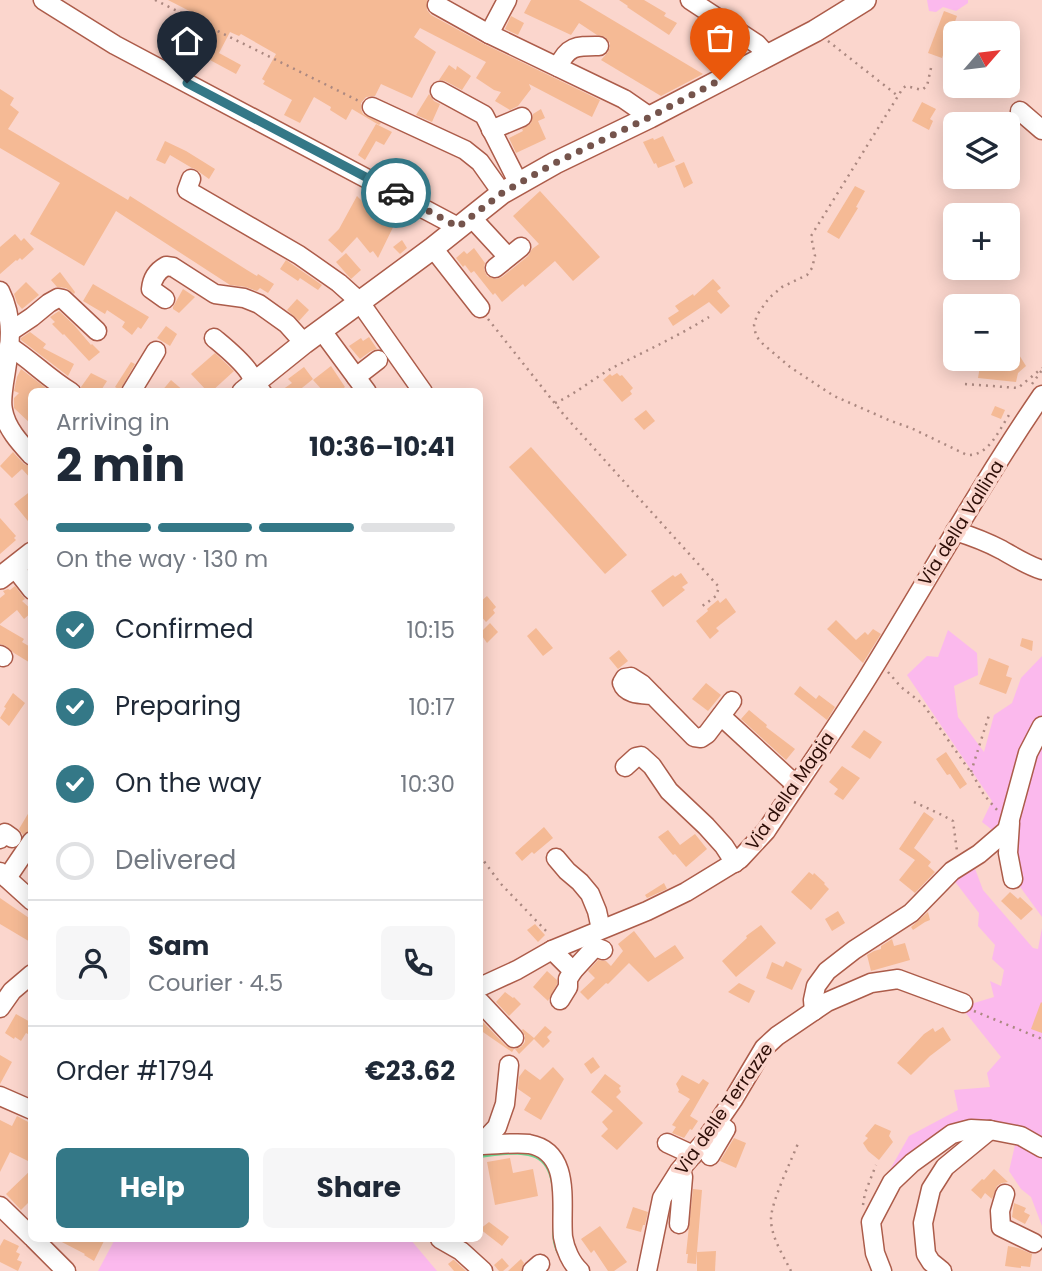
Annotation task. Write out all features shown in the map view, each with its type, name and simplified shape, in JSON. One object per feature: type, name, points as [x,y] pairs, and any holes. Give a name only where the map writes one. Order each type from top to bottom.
[{"type":"main road","points":[[254,388],[304,343],[510,189],[555,163],[815,31],[865,0]]},
{"type":"main road","points":[[7,573],[28,556]]},
{"type":"street","points":[[690,0],[757,44],[767,55]]},
{"type":"street","points":[[46,1],[115,45],[465,222],[508,257]]},
{"type":"street","points":[[489,34],[511,1]]},
{"type":"street","points":[[437,5],[489,34],[624,99],[650,117]]},
{"type":"street","points":[[558,67],[562,57],[570,50],[579,46],[599,46]]},
{"type":"street","points":[[440,91],[484,115],[510,189]]},
{"type":"street","points":[[385,107],[465,150],[510,189]]},
{"type":"street","points":[[1020,111],[1042,130]]},
{"type":"street","points":[[491,130],[522,117]]},
{"type":"street","points":[[191,178],[187,190],[299,255],[339,283],[359,301],[420,388]]},
{"type":"street","points":[[433,248],[480,301]]},
{"type":"street","points":[[165,299],[151,289],[152,281],[166,266],[215,294],[244,298],[258,304],[287,324],[304,343]]},
{"type":"street","points":[[0,291],[8,312],[10,338],[1,408],[19,442],[28,452]]},
{"type":"street","points":[[10,338],[58,298],[63,299],[97,331]]},
{"type":"street","points":[[322,331],[358,386],[378,360]]},
{"type":"street","points":[[10,338],[26,356],[64,388]]},
{"type":"street","points":[[214,338],[249,373],[253,388]]},
{"type":"street","points":[[133,388],[156,351]]},
{"type":"street","name":"Via della Vallina","points":[[883,653],[1018,429],[1035,392]]},
{"type":"street","points":[[955,531],[1042,570]]},
{"type":"street","points":[[7,573],[28,587]]},
{"type":"street","name":"Via della Magia","points":[[483,986],[556,948],[647,911],[735,863],[766,831],[883,653]]},
{"type":"street","points":[[653,695],[694,737],[701,738],[732,701]]},
{"type":"street","points":[[721,716],[796,785]]},
{"type":"street","points":[[814,1011],[816,986],[827,971],[911,913],[952,871],[979,854],[1007,830],[1028,753],[1042,726]]},
{"type":"street","points":[[625,767],[641,756],[670,791],[706,825],[735,863]]},
{"type":"street","points":[[1010,821],[1008,853],[1013,879]]},
{"type":"street","points":[[28,846],[4,875],[28,897]]},
{"type":"street","points":[[556,858],[590,894],[601,929]]},
{"type":"street","points":[[560,1000],[573,971],[595,947],[603,950]]},
{"type":"street","points":[[556,948],[573,971]]},
{"type":"street","points":[[0,1008],[12,990],[28,977]]},
{"type":"street","name":"Via delle Terrazze","points":[[647,1271],[662,1198],[695,1160],[764,1048],[777,1036],[827,1002],[871,983],[898,979],[963,1003]]},
{"type":"street","points":[[483,1005],[514,1038]]},
{"type":"street","points":[[483,1142],[497,1126],[505,1104],[509,1065]]},
{"type":"street","points":[[0,1096],[28,1108]]},
{"type":"street","points":[[882,1271],[876,1253],[872,1222],[892,1182],[912,1163],[952,1134],[971,1129],[1021,1136],[1042,1148]]},
{"type":"street","points":[[942,1271],[926,1254],[923,1223],[932,1189],[945,1167],[990,1130]]},
{"type":"street","points":[[667,1143],[695,1160],[684,1177],[679,1224]]},
{"type":"street","points":[[483,1145],[527,1144],[542,1148],[551,1157],[562,1181],[565,1248],[580,1271]]},
{"type":"street","points":[[1005,1194],[1000,1211],[1001,1227],[1034,1243]]},
{"type":"street","points":[[0,1206],[28,1231]]},
{"type":"street","points":[[40,1242],[66,1271]]},
{"type":"street","points":[[445,1242],[461,1251],[483,1271]]},
{"type":"path","points":[[155,0],[385,107]]},
{"type":"path","points":[[815,31],[898,96]]},
{"type":"path","points":[[931,68],[927,86],[922,90],[906,86],[898,96],[811,236],[815,256],[812,268],[807,275],[782,287],[769,299],[757,315],[754,325],[756,336],[790,367],[834,396],[967,454],[982,452],[1015,407]]},
{"type":"path","points":[[480,301],[555,403],[719,587],[716,596],[701,607]]},
{"type":"path","points":[[555,403],[709,317]]},
{"type":"path","points":[[965,384],[1018,388],[1042,369]]},
{"type":"path","points":[[1035,392],[1042,369]]},
{"type":"path","points":[[883,653],[884,667],[901,687],[923,704],[984,795],[1000,814],[1010,821]]},
{"type":"path","points":[[971,773],[990,712]]},
{"type":"path","points":[[914,802],[953,821],[959,866]]},
{"type":"path","points":[[483,860],[500,884],[556,948]]},
{"type":"path","points":[[963,1003],[978,1014],[1042,1040]]},
{"type":"path","points":[[791,1271],[774,1235],[771,1218],[799,1141]]},
{"type":"shaded area","points":[[927,0],[968,0],[968,3],[956,11],[943,7],[936,12],[929,11]]},
{"type":"shaded area","points":[[948,630],[977,653],[978,675],[954,686],[958,717],[984,752],[994,715],[1012,703],[1021,678],[1042,656],[1042,917],[1007,869],[1004,839],[982,822],[992,801],[907,675],[927,656],[938,657]]},
{"type":"shaded area","points":[[974,866],[983,890],[1033,948],[1038,949],[1042,928],[1042,1226],[1031,1197],[1021,1189],[1009,1171],[1018,1132],[977,1123],[879,1189],[909,1136],[958,1110],[954,1090],[990,1087],[987,1073],[1001,1057],[961,1007],[994,997],[990,981],[1001,986],[1004,970],[992,959],[995,945],[978,926],[979,913],[953,879]]},
{"type":"shaded area","points":[[483,1155],[531,1155],[541,1159],[547,1167],[560,1211],[568,1271],[553,1242],[552,1192],[546,1169],[539,1160],[528,1156],[483,1158]]},
{"type":"shaded area","points":[[113,1242],[413,1242],[437,1271],[98,1271]]},
{"type":"building","points":[[168,0],[427,0],[427,10],[431,15],[600,100],[592,117],[529,84],[531,89],[518,106],[510,110],[495,101],[501,92],[476,78],[486,62],[420,28],[414,37],[436,52],[412,98],[381,84],[375,96],[366,97],[361,103],[363,114],[381,123],[379,125],[352,109],[346,120],[314,97],[300,123],[284,115],[292,100],[263,84],[265,81],[262,79],[276,54],[241,34],[239,36],[230,32],[219,53],[241,65],[236,74],[195,52],[211,22]]},
{"type":"building","points":[[531,0],[579,0],[703,74],[661,96],[601,60],[610,47],[605,37],[579,23],[571,35],[524,13]]},
{"type":"building","points":[[619,0],[644,0],[677,23],[669,35]]},
{"type":"building","points":[[944,11],[957,16],[955,21],[943,21],[942,58],[928,53]]},
{"type":"building","points":[[511,16],[524,23],[518,35],[505,29]]},
{"type":"building","points":[[449,65],[456,70],[457,66],[471,76],[462,90],[439,80]]},
{"type":"building","points":[[0,89],[14,98],[10,105],[19,112],[8,129],[128,200],[130,196],[247,270],[274,284],[268,293],[260,288],[257,291],[230,285],[116,211],[84,266],[30,234],[60,183],[0,148]]},
{"type":"building","points":[[429,94],[440,104],[432,122],[416,115]]},
{"type":"building","points":[[922,102],[936,109],[930,119],[933,121],[929,130],[912,121]]},
{"type":"building","points":[[541,109],[545,118],[538,121],[546,139],[516,153],[509,138],[523,131],[522,129],[531,123],[533,114]]},
{"type":"building","points":[[376,124],[392,132],[384,145],[376,141],[365,160],[358,155]]},
{"type":"building","points":[[663,136],[675,161],[658,168],[643,142]]},
{"type":"building","points":[[165,141],[215,169],[209,179],[170,155],[165,164],[156,160]]},
{"type":"building","points":[[684,162],[693,183],[684,188],[675,166]]},
{"type":"building","points":[[855,186],[865,191],[839,239],[827,232]]},
{"type":"building","points":[[540,191],[600,257],[573,281],[555,261],[525,287],[523,284],[502,302],[474,271],[471,273],[456,258],[464,251],[467,254],[474,248],[485,263],[487,276],[496,279],[502,277],[539,244],[513,216]]},
{"type":"building","points":[[368,194],[398,211],[398,217],[378,258],[373,251],[370,253],[357,237],[342,253],[328,240],[339,229],[357,196],[363,202]]},
{"type":"building","points":[[15,234],[21,241],[24,238],[34,249],[0,274],[0,247]]},
{"type":"building","points":[[402,240],[407,248],[400,254],[393,247]]},
{"type":"building","points":[[346,253],[361,270],[351,279],[336,262]]},
{"type":"building","points":[[286,260],[322,285],[318,290],[280,269]]},
{"type":"building","points":[[60,272],[74,294],[66,288],[57,287],[51,280]]},
{"type":"building","points":[[713,279],[721,288],[717,291],[730,306],[721,314],[709,302],[673,326],[668,318],[679,311],[675,306],[693,294],[694,296]]},
{"type":"building","points":[[26,282],[39,295],[22,309],[14,294]]},
{"type":"building","points":[[93,284],[149,317],[141,329],[138,327],[132,335],[122,327],[125,322],[107,310],[105,314],[83,301]]},
{"type":"building","points":[[183,289],[195,297],[179,313],[173,307]]},
{"type":"building","points":[[297,299],[309,310],[299,321],[287,310]]},
{"type":"building","points":[[59,311],[100,352],[89,361],[52,324],[55,322],[50,317]]},
{"type":"building","points":[[166,326],[177,334],[170,346],[157,338]]},
{"type":"building","points":[[30,332],[46,344],[43,348],[74,364],[68,376],[21,340]]},
{"type":"building","points":[[369,337],[377,349],[360,359],[349,346],[361,338],[363,341]]},
{"type":"building","points":[[215,353],[234,371],[215,388],[204,388],[191,374]]},
{"type":"building","points":[[1020,356],[1026,366],[1018,373],[1016,382],[978,378],[979,371],[1020,371]]},
{"type":"building","points":[[131,362],[135,364],[121,388],[115,387]]},
{"type":"building","points":[[331,366],[345,387],[320,388],[313,380]]},
{"type":"building","points":[[304,367],[313,379],[302,388],[285,388],[292,383],[288,379]]},
{"type":"building","points":[[21,369],[46,388],[28,388],[28,421],[14,408],[14,398],[19,393],[14,391]]},
{"type":"building","points":[[91,373],[107,381],[103,388],[81,387]]},
{"type":"building","points":[[617,373],[633,388],[630,391],[632,394],[622,402],[603,380],[610,374],[612,376]]},
{"type":"building","points":[[171,380],[180,388],[164,388]]},
{"type":"building","points":[[995,406],[1005,410],[1001,419],[991,415]]},
{"type":"building","points":[[646,410],[655,421],[644,430],[634,419]]},
{"type":"building","points":[[531,447],[627,555],[605,574],[509,467]]},
{"type":"building","points":[[13,452],[28,466],[28,476],[22,469],[12,478],[0,466]]},
{"type":"building","points":[[28,493],[28,521],[14,504]]},
{"type":"building","points":[[0,518],[16,536],[16,540],[0,554]]},
{"type":"building","points":[[681,573],[688,583],[682,587],[685,590],[663,607],[651,591],[673,575],[675,577]]},
{"type":"building","points":[[15,586],[25,599],[22,601],[28,606],[28,616],[24,619],[17,610],[0,624],[0,598],[5,594],[3,591]]},
{"type":"building","points":[[487,596],[496,607],[493,610],[495,613],[486,622],[483,618],[483,599]]},
{"type":"building","points":[[726,598],[736,612],[716,628],[719,631],[710,639],[696,621],[718,600],[720,603]]},
{"type":"building","points":[[836,620],[856,640],[865,632],[868,635],[873,629],[881,634],[863,663],[827,629]]},
{"type":"building","points":[[490,623],[498,632],[487,643],[483,637],[483,630]]},
{"type":"building","points":[[0,625],[24,639],[22,642],[28,646],[28,662],[6,646],[0,644]]},
{"type":"building","points":[[536,628],[553,648],[543,656],[527,636]]},
{"type":"building","points":[[1022,638],[1033,641],[1032,651],[1020,646]]},
{"type":"building","points":[[619,650],[628,661],[618,669],[609,658]]},
{"type":"building","points":[[989,658],[1009,666],[1006,676],[1012,678],[1006,694],[979,684]]},
{"type":"building","points":[[706,683],[721,695],[708,711],[692,699]]},
{"type":"building","points":[[800,686],[816,699],[819,695],[835,707],[827,720],[794,694]]},
{"type":"building","points":[[13,693],[25,703],[9,726],[0,718]]},
{"type":"building","points":[[749,710],[795,749],[786,760],[741,719]]},
{"type":"building","points":[[864,730],[882,742],[870,759],[851,747]]},
{"type":"building","points":[[946,752],[967,784],[960,789],[936,759]]},
{"type":"building","points":[[842,766],[860,778],[843,800],[834,794],[838,789],[829,782]]},
{"type":"building","points":[[924,812],[934,819],[914,848],[931,862],[928,866],[935,872],[915,893],[899,880],[915,860],[899,849]]},
{"type":"building","points":[[28,814],[28,832],[23,835],[19,829]]},
{"type":"building","points":[[544,827],[553,838],[522,861],[515,853]]},
{"type":"building","points":[[668,830],[680,845],[695,834],[707,849],[686,867],[658,837]]},
{"type":"building","points":[[809,872],[813,875],[814,873],[829,889],[811,910],[791,892]]},
{"type":"building","points":[[664,883],[667,889],[647,898],[645,895]]},
{"type":"building","points":[[1010,892],[1033,909],[1021,920],[1001,901]]},
{"type":"building","points":[[0,898],[28,917],[28,941],[0,924]]},
{"type":"building","points":[[838,911],[845,923],[832,931],[825,919]]},
{"type":"building","points":[[928,912],[930,920],[913,930],[911,927]]},
{"type":"building","points":[[535,924],[545,935],[538,942],[527,930]]},
{"type":"building","points":[[761,925],[776,943],[736,977],[722,961]]},
{"type":"building","points":[[634,931],[655,958],[675,945],[684,958],[648,982],[629,963],[588,1000],[580,992],[595,978],[588,971],[598,960],[606,961],[611,966],[623,951],[618,944]]},
{"type":"building","points":[[892,939],[894,946],[905,943],[910,960],[871,971],[867,955],[881,949],[881,946]]},
{"type":"building","points":[[786,961],[802,969],[792,990],[766,978],[772,962],[783,967]]},
{"type":"building","points":[[547,971],[557,980],[548,1001],[533,987]]},
{"type":"building","points":[[739,983],[755,991],[749,1003],[728,992]]},
{"type":"building","points":[[505,992],[521,1004],[509,1016],[496,1002]]},
{"type":"building","points":[[1042,1003],[1042,1033],[1031,1029]]},
{"type":"building","points":[[16,1014],[28,1021],[28,1034],[26,1033],[21,1041],[5,1033]]},
{"type":"building","points":[[483,1022],[506,1046],[514,1049],[512,1052],[483,1032]]},
{"type":"building","points":[[545,1026],[552,1032],[547,1037],[550,1041],[543,1048],[534,1039],[519,1054],[515,1049],[525,1042],[522,1030],[534,1038]]},
{"type":"building","points":[[943,1027],[951,1040],[911,1075],[897,1063],[924,1034],[933,1028],[935,1032]]},
{"type":"building","points":[[0,1055],[12,1062],[0,1084]]},
{"type":"building","points":[[593,1057],[600,1067],[591,1074],[584,1064]]},
{"type":"building","points":[[553,1067],[564,1079],[541,1120],[524,1110],[531,1098],[518,1089],[519,1077],[525,1069],[540,1080]]},
{"type":"building","points":[[605,1074],[621,1086],[621,1092],[616,1097],[643,1123],[617,1150],[601,1136],[608,1129],[602,1122],[613,1111],[591,1092]]},
{"type":"building","points":[[682,1075],[699,1084],[703,1079],[709,1083],[690,1116],[698,1121],[684,1138],[672,1133],[676,1127],[672,1125],[690,1099],[678,1092],[676,1084]]},
{"type":"building","points":[[17,1116],[28,1122],[28,1161],[10,1152],[0,1172],[0,1120],[12,1126]]},
{"type":"building","points":[[875,1124],[891,1131],[889,1136],[893,1142],[879,1160],[863,1143]]},
{"type":"building","points":[[734,1138],[746,1143],[736,1168],[720,1161]]},
{"type":"building","points":[[510,1158],[513,1173],[533,1169],[538,1196],[495,1205],[487,1162]]},
{"type":"building","points":[[994,1169],[1008,1182],[997,1186],[992,1199],[985,1193],[981,1199],[971,1190]]},
{"type":"building","points":[[28,1173],[28,1203],[21,1210],[6,1194]]},
{"type":"building","points":[[693,1189],[702,1190],[696,1264],[687,1263],[686,1254]]},
{"type":"building","points":[[1014,1203],[1026,1208],[1024,1212],[1030,1215],[1025,1224],[1012,1217]]},
{"type":"building","points":[[633,1207],[648,1212],[641,1232],[626,1228]]},
{"type":"building","points":[[489,1222],[509,1237],[502,1246],[483,1231],[483,1227]]},
{"type":"building","points":[[600,1226],[627,1262],[614,1271],[608,1271],[594,1250],[591,1253],[581,1239]]},
{"type":"building","points":[[4,1239],[19,1246],[16,1252],[20,1254],[17,1260],[22,1262],[18,1271],[0,1262],[0,1246]]},
{"type":"building","points":[[62,1242],[104,1242],[94,1261]]},
{"type":"building","points":[[1008,1246],[1032,1254],[1030,1267],[1005,1266]]},
{"type":"building","points":[[716,1251],[715,1271],[697,1271],[697,1252]]},
{"type":"building","points":[[502,1258],[509,1266],[499,1271],[494,1265]]},
{"type":"building","points":[[521,1259],[524,1263],[521,1271],[508,1271]]},
{"type":"building","points":[[453,1260],[466,1271],[454,1271],[448,1264]]},
{"type":"way so far","points":[[396,193],[458,227],[502,193],[555,163],[720,80]]},
{"type":"route","points":[[187,83],[396,193]]}]
